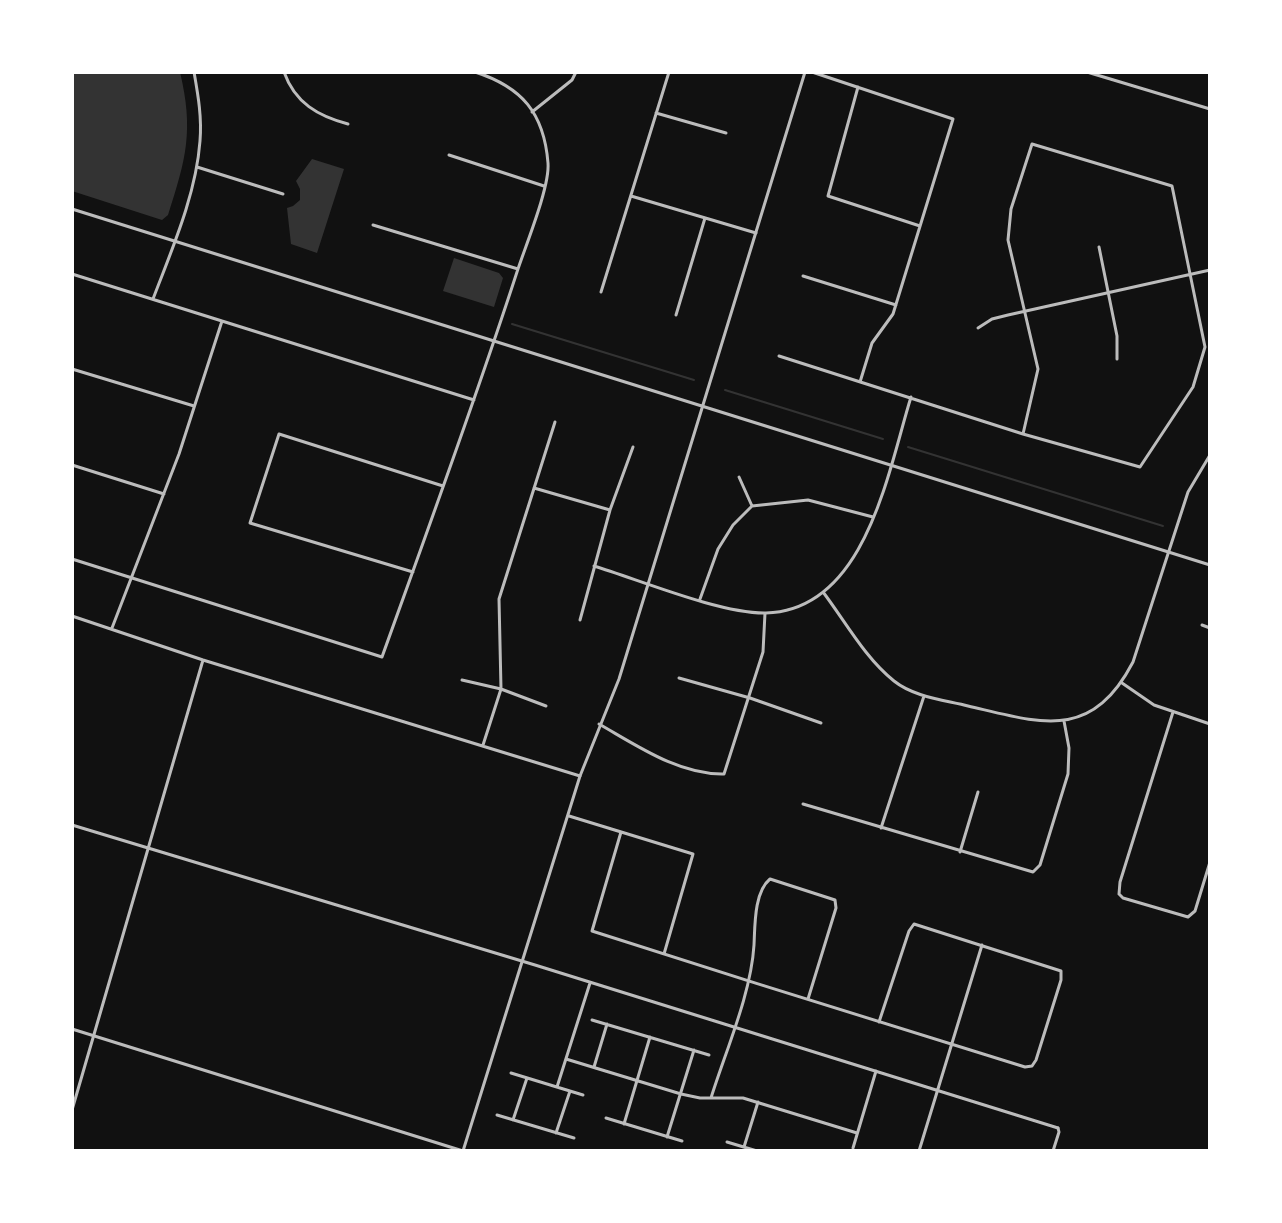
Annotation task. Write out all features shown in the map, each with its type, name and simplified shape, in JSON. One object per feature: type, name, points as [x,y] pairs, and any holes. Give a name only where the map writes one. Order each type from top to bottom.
[{"type":"street","points":[[153,300],[197,167],[201,139],[200,105],[194,72]]},
{"type":"street","points":[[284,72],[300,102],[325,118],[348,124]]},
{"type":"street","points":[[72,559],[132,576],[159,588],[382,657],[495,342],[549,165],[539,122],[522,97],[501,80],[475,72]]},
{"type":"street","points":[[532,112],[572,80],[576,72]]},
{"type":"street","points":[[601,292],[669,72]]},
{"type":"street","points":[[463,1151],[579,776],[619,679],[805,72]]},
{"type":"street","points":[[812,72],[953,119],[896,304],[892,314],[872,343],[860,382]]},
{"type":"street","points":[[1087,72],[1210,109]]},
{"type":"street","points":[[858,87],[828,196],[920,226]]},
{"type":"street","points":[[656,113],[726,133]]},
{"type":"street","points":[[779,356],[1023,434],[1140,467],[1193,387],[1205,347],[1192,274],[1172,186],[1032,144],[1011,209],[1008,240],[1038,369],[1023,434]]},
{"type":"street","points":[[449,155],[544,186]]},
{"type":"street","points":[[197,167],[283,194]]},
{"type":"street","points":[[631,196],[756,233]]},
{"type":"street","points":[[72,209],[1210,565]]},
{"type":"street","points":[[675,315],[705,218]]},
{"type":"street","points":[[373,225],[518,269]]},
{"type":"street","points":[[1099,248],[1117,336],[1117,359]]},
{"type":"street","points":[[978,328],[993,319],[1210,270]]},
{"type":"street","points":[[72,274],[474,400]]},
{"type":"street","points":[[803,276],[896,304]]},
{"type":"street","points":[[112,628],[164,494],[222,321]]},
{"type":"street","points":[[72,369],[194,406]]},
{"type":"street","points":[[594,566],[700,599],[765,613],[800,605],[823,591],[843,573],[862,546],[912,397]]},
{"type":"street","points":[[483,745],[501,689],[500,599],[555,422]]},
{"type":"street","points":[[412,572],[250,523],[279,434],[443,486]]},
{"type":"street","points":[[580,620],[610,510],[633,447]]},
{"type":"street","points":[[823,591],[876,664],[896,683],[924,696],[1035,721],[1064,721],[1099,706],[1122,684],[1134,661],[1188,492],[1210,455]]},
{"type":"street","points":[[72,465],[164,494]]},
{"type":"street","points":[[739,477],[752,506]]},
{"type":"street","points":[[534,488],[610,510]]},
{"type":"street","points":[[700,599],[718,549],[733,525],[752,506],[808,500],[873,517]]},
{"type":"street","points":[[599,724],[649,753],[673,763],[724,774],[763,652],[765,613]]},
{"type":"street","points":[[72,616],[203,660],[579,776]]},
{"type":"street","points":[[1202,625],[1210,628]]},
{"type":"street","points":[[72,1110],[203,660]]},
{"type":"street","points":[[679,678],[750,698],[821,723]]},
{"type":"street","points":[[462,680],[501,689],[546,706]]},
{"type":"street","points":[[1122,684],[1154,705],[1210,724]]},
{"type":"street","points":[[881,828],[924,696]]},
{"type":"street","points":[[1173,712],[1118,889],[1123,898],[1184,917],[1192,915],[1210,862]]},
{"type":"street","points":[[803,804],[1034,872],[1040,865],[1068,774],[1070,748],[1064,721]]},
{"type":"street","points":[[960,852],[978,792]]},
{"type":"street","points":[[568,816],[693,854],[664,954]]},
{"type":"street","points":[[72,825],[590,982],[1058,1128],[1059,1132],[1053,1151]]},
{"type":"street","points":[[621,832],[592,932],[748,980],[879,1022],[1025,1067],[1032,1065],[1061,980],[1061,971],[914,924],[909,931],[879,1022]]},
{"type":"street","points":[[711,1098],[748,980],[759,903],[764,884],[770,879],[835,900],[836,908],[808,999]]},
{"type":"street","points":[[919,1151],[982,945]]},
{"type":"street","points":[[557,1087],[590,982]]},
{"type":"street","points":[[592,1020],[709,1055]]},
{"type":"street","points":[[594,1067],[607,1024]]},
{"type":"street","points":[[72,1029],[463,1151],[482,1151]]},
{"type":"street","points":[[624,1124],[650,1037]]},
{"type":"street","points":[[668,1137],[694,1050]]},
{"type":"street","points":[[566,1059],[681,1094],[711,1098],[743,1098],[857,1133]]},
{"type":"street","points":[[853,1148],[876,1071]]},
{"type":"street","points":[[511,1073],[583,1095]]},
{"type":"street","points":[[513,1120],[527,1078]]},
{"type":"street","points":[[72,1085],[78,1087]]},
{"type":"street","points":[[556,1133],[570,1091]]},
{"type":"street","points":[[744,1147],[758,1102]]},
{"type":"street","points":[[497,1115],[574,1138]]},
{"type":"street","points":[[606,1118],[682,1141]]},
{"type":"street","points":[[727,1142],[757,1151]]},
{"type":"shaded area","points":[[72,72],[180,72],[187,111],[186,145],[168,215],[162,220],[72,191]]},
{"type":"shaded area","points":[[312,159],[344,169],[317,253],[291,244],[287,208],[300,200],[300,189],[296,181]]},
{"type":"shaded area","points":[[454,258],[499,273],[503,278],[494,307],[443,291]]},
{"type":"waterway","points":[[512,324],[694,380]]},
{"type":"waterway","points":[[725,390],[883,439]]},
{"type":"waterway","points":[[908,447],[1163,526]]}]
